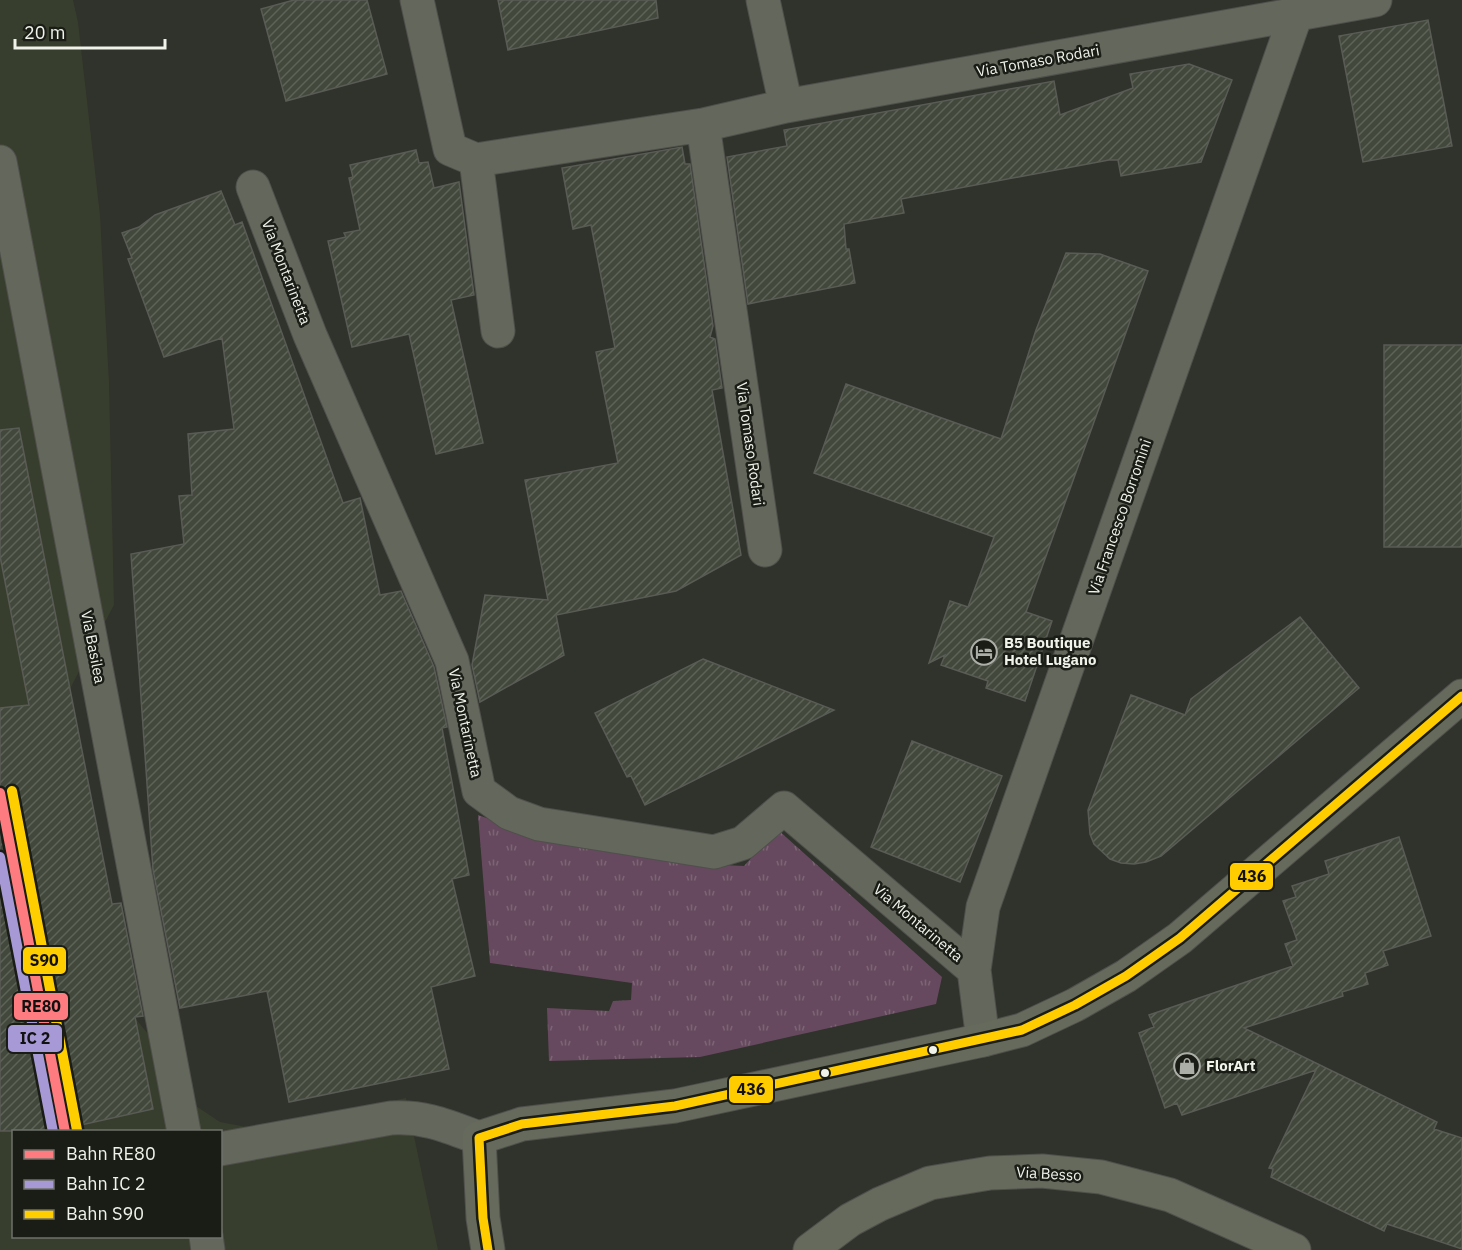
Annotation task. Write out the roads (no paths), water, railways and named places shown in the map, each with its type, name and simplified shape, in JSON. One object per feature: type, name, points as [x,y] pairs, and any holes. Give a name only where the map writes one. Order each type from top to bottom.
[{"type":"main road","points":[[488,1250],[483,1218],[478,1138],[522,1124],[675,1106],[1022,1030],[1075,1005],[1126,976],[1180,938],[1462,696]]},
{"type":"main road","name":"Via Besso","points":[[810,1250],[850,1220],[880,1204],[930,1183],[990,1173],[1042,1171],[1101,1178],[1170,1195],[1294,1250]]},
{"type":"street","points":[[417,0],[450,149],[476,160],[498,331]]},
{"type":"street","points":[[763,0],[786,106]]},
{"type":"street","name":"Via Tomaso Rodari","points":[[476,160],[703,125],[786,106],[1299,7],[1375,0]]},
{"type":"street","name":"Via Francesco Borromini","points":[[983,1040],[974,970],[983,907],[1299,7]]},
{"type":"street","name":"Via Tomaso Rodari","points":[[703,125],[765,550]]},
{"type":"street","name":"Via Basilea","points":[[0,162],[184,1130]]},
{"type":"street","name":"Via Montarinetta","points":[[253,187],[309,335],[452,661],[479,790],[509,813],[539,824],[714,852],[743,843],[784,808],[974,970]]},
{"type":"street","points":[[222,1149],[413,1116],[478,1138]]},
{"type":"rail line","name":"S90","points":[[12,791],[77,1130]]},
{"type":"rail line","name":"RE80","points":[[0,793],[65,1130]]},
{"type":"place","name":"B5 Boutique Hotel Lugano","points":[[984,652]]},
{"type":"place","name":"FlorArt","points":[[1187,1066]]}]
